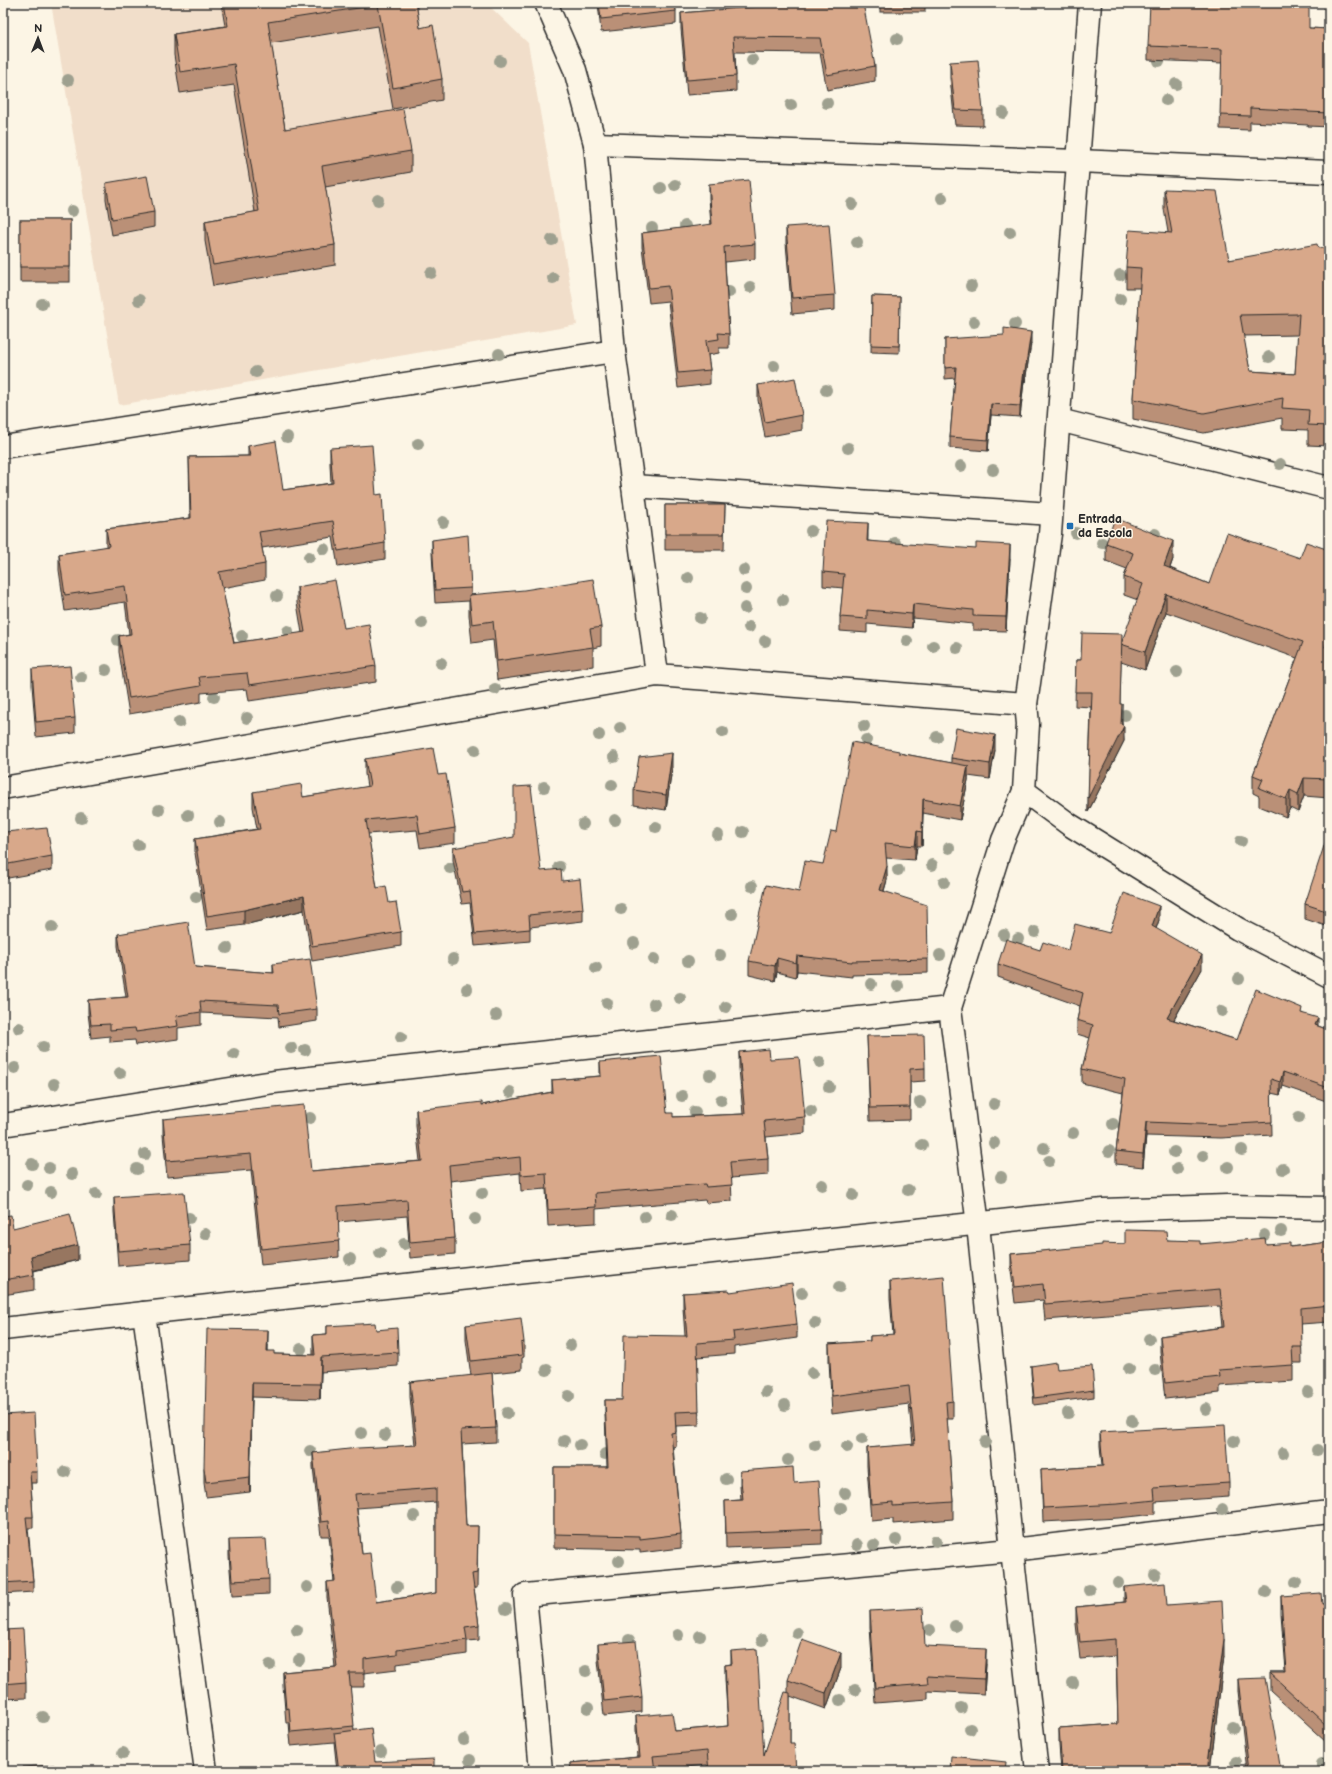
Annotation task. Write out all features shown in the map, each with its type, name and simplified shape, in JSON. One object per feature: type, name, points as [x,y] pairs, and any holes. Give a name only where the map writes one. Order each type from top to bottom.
[{"type":"street","points":[[546,3],[575,70],[595,144],[614,352],[657,675]]},
{"type":"street","points":[[1037,1771],[978,1225],[950,1008],[1003,840],[1024,791],[1028,724],[1026,704],[1049,542],[1090,3]]},
{"type":"street","points":[[595,144],[1078,161],[1329,172]]},
{"type":"street","points":[[3,447],[614,352]]},
{"type":"street","points":[[1059,420],[1329,488]]},
{"type":"street","points":[[633,486],[1051,514]]},
{"type":"street","points":[[3,788],[657,675],[1026,704]]},
{"type":"street","points":[[1024,791],[1070,825],[1238,929],[1329,976]]},
{"type":"street","points":[[3,1125],[274,1082],[950,1008]]},
{"type":"street","points":[[3,1329],[978,1225],[1103,1210],[1227,1206],[1329,1208]]},
{"type":"street","points":[[144,1313],[206,1771]]},
{"type":"street","points":[[541,1771],[525,1595],[1012,1550],[1329,1512]]},
{"type":"shaded area","points":[[51,3],[486,3],[528,43],[577,325],[119,405]]},
{"type":"building","points":[[224,3],[416,3],[420,28],[433,25],[442,79],[393,88],[378,5],[268,22],[285,129],[403,109],[411,151],[322,166],[335,245],[213,265],[205,221],[259,211],[234,64],[180,72],[174,34],[228,26]]},
{"type":"building","points":[[599,3],[675,3],[676,11],[601,19]]},
{"type":"building","points":[[797,3],[863,3],[875,66],[827,75],[820,38],[733,37],[736,76],[687,80],[681,13]]},
{"type":"building","points":[[1150,3],[1309,3],[1309,28],[1329,29],[1329,113],[1250,108],[1250,116],[1220,115],[1222,49],[1148,46]]},
{"type":"building","points":[[978,60],[983,111],[955,110],[950,62]]},
{"type":"building","points":[[147,176],[154,212],[112,219],[106,183]]},
{"type":"building","points":[[749,180],[755,244],[724,247],[729,334],[718,333],[719,339],[706,341],[710,370],[678,373],[668,286],[649,288],[642,233],[712,224],[709,184]]},
{"type":"building","points":[[1164,189],[1217,191],[1229,260],[1317,244],[1318,248],[1329,247],[1329,426],[1308,425],[1309,410],[1282,408],[1283,398],[1204,413],[1133,399],[1141,268],[1126,267],[1129,230],[1172,233]],"holes":[[[1299,314],[1295,374],[1250,371],[1240,315]]]},
{"type":"building","points":[[20,220],[70,220],[70,267],[20,267]]},
{"type":"building","points":[[829,224],[835,295],[792,298],[786,227]]},
{"type":"building","points":[[872,296],[900,297],[899,346],[871,345]]},
{"type":"building","points":[[1004,328],[1031,332],[1025,371],[1024,370],[1020,406],[991,404],[988,440],[950,437],[956,367],[945,368],[945,339],[1004,335]]},
{"type":"building","points":[[795,378],[802,415],[765,422],[758,385]]},
{"type":"building","points":[[276,441],[283,490],[333,483],[330,448],[372,445],[376,495],[382,494],[385,543],[338,551],[333,521],[259,532],[265,564],[219,572],[234,643],[305,632],[297,587],[335,580],[344,628],[369,624],[376,666],[249,685],[247,673],[199,677],[201,686],[129,698],[119,636],[131,634],[125,586],[65,595],[59,554],[109,546],[106,529],[191,518],[189,457],[250,456],[248,446]]},
{"type":"building","points":[[665,505],[725,505],[724,534],[665,534]]},
{"type":"building","points":[[1115,518],[1173,541],[1164,566],[1209,584],[1227,533],[1300,558],[1306,542],[1329,550],[1329,636],[1325,647],[1329,649],[1329,779],[1304,778],[1298,794],[1290,790],[1286,799],[1259,788],[1263,779],[1253,775],[1303,642],[1166,594],[1145,652],[1121,644],[1143,584],[1124,577],[1133,553],[1106,543]]},
{"type":"building","points":[[826,521],[868,523],[867,541],[976,549],[976,543],[1010,545],[1006,617],[973,616],[973,610],[913,604],[912,614],[867,610],[867,619],[840,617],[844,574],[823,572]]},
{"type":"building","points":[[468,535],[471,588],[435,590],[432,540]]},
{"type":"building","points":[[593,579],[601,627],[590,629],[593,647],[497,661],[493,621],[472,624],[469,595],[524,590]]},
{"type":"building","points":[[1082,633],[1122,634],[1120,704],[1122,704],[1121,724],[1124,726],[1088,798],[1092,692],[1075,692],[1076,660],[1081,660]]},
{"type":"building","points":[[70,666],[75,718],[36,722],[32,669]]},
{"type":"building","points":[[956,728],[995,735],[990,764],[951,758]]},
{"type":"building","points":[[852,742],[899,751],[899,753],[968,766],[960,806],[923,799],[922,832],[917,831],[915,846],[885,843],[887,866],[880,890],[927,905],[928,959],[852,962],[797,956],[796,963],[777,958],[775,966],[749,961],[766,885],[799,892],[805,861],[823,864],[831,831],[836,832]]},
{"type":"building","points":[[433,748],[438,775],[446,774],[455,828],[420,834],[417,815],[366,820],[377,888],[386,886],[389,903],[396,902],[401,932],[312,946],[304,896],[244,910],[207,916],[195,839],[260,829],[253,792],[301,784],[303,797],[370,786],[365,759]]},
{"type":"building","points":[[672,753],[666,795],[634,790],[639,757]]},
{"type":"building","points":[[531,786],[541,871],[561,869],[562,881],[580,879],[583,909],[529,915],[530,929],[475,934],[470,891],[462,892],[453,848],[514,837],[514,787]]},
{"type":"building","points":[[47,828],[52,856],[3,865],[3,830],[5,830],[5,832]]},
{"type":"building","points":[[1325,843],[1329,843],[1329,912],[1305,904]]},
{"type":"building","points":[[1124,893],[1159,906],[1152,926],[1202,955],[1167,1018],[1237,1040],[1256,989],[1302,1008],[1301,1013],[1318,1018],[1315,1025],[1329,1030],[1329,1088],[1283,1072],[1280,1082],[1271,1079],[1272,1122],[1221,1125],[1146,1122],[1143,1154],[1116,1151],[1125,1079],[1082,1069],[1093,1025],[1077,1020],[1083,993],[998,964],[1006,939],[1040,950],[1043,942],[1068,950],[1075,924],[1109,933]]},
{"type":"building","points":[[188,922],[195,967],[274,973],[273,964],[310,959],[317,1009],[279,1014],[278,1005],[200,1001],[201,1012],[176,1016],[178,1026],[136,1032],[135,1028],[110,1030],[110,1024],[91,1025],[88,1000],[128,997],[118,934]]},
{"type":"building","points":[[924,1035],[925,1068],[910,1069],[910,1107],[870,1108],[867,1036]]},
{"type":"building","points":[[769,1049],[770,1059],[799,1057],[805,1117],[764,1121],[768,1159],[730,1162],[732,1185],[706,1187],[705,1184],[595,1193],[596,1207],[548,1210],[546,1173],[521,1175],[520,1157],[449,1165],[455,1238],[410,1242],[407,1200],[338,1206],[339,1241],[261,1249],[251,1154],[167,1161],[163,1119],[304,1105],[311,1171],[422,1161],[416,1110],[482,1102],[482,1105],[553,1092],[552,1080],[601,1076],[600,1062],[661,1056],[667,1113],[673,1113],[673,1117],[745,1114],[739,1052]]},
{"type":"building","points":[[1329,1142],[1329,1151],[1326,1150]]},
{"type":"building","points":[[184,1192],[190,1245],[118,1251],[114,1197]]},
{"type":"building","points":[[70,1214],[78,1245],[31,1256],[34,1275],[3,1280],[3,1216],[11,1215],[13,1228]]},
{"type":"building","points":[[1125,1230],[1166,1231],[1167,1240],[1200,1241],[1200,1244],[1265,1238],[1266,1245],[1290,1243],[1290,1247],[1329,1242],[1329,1305],[1301,1308],[1302,1347],[1292,1347],[1293,1365],[1219,1370],[1220,1377],[1165,1383],[1160,1336],[1224,1327],[1220,1289],[1045,1304],[1043,1284],[1015,1287],[1011,1254],[1102,1245],[1102,1243],[1125,1244]]},
{"type":"building","points":[[944,1276],[953,1401],[946,1402],[953,1502],[893,1506],[893,1502],[871,1504],[867,1448],[915,1444],[909,1386],[832,1396],[829,1344],[870,1341],[870,1336],[894,1334],[890,1281]]},
{"type":"building","points":[[792,1283],[797,1324],[733,1332],[734,1340],[697,1343],[699,1411],[675,1412],[676,1432],[671,1433],[681,1534],[640,1539],[640,1536],[554,1534],[554,1467],[608,1467],[605,1400],[622,1400],[624,1335],[687,1336],[683,1293],[729,1290],[730,1292]]},
{"type":"building","points":[[521,1318],[524,1342],[521,1343],[522,1355],[471,1361],[466,1325]]},
{"type":"building","points":[[375,1323],[376,1330],[397,1328],[398,1352],[321,1357],[320,1384],[252,1383],[250,1477],[206,1482],[204,1468],[207,1329],[268,1330],[267,1351],[274,1351],[274,1354],[315,1355],[313,1335],[327,1334],[327,1326]]},
{"type":"building","points":[[1056,1362],[1057,1369],[1092,1366],[1094,1390],[1034,1398],[1031,1366]]},
{"type":"building","points":[[492,1373],[496,1428],[461,1430],[466,1526],[478,1526],[477,1573],[472,1574],[479,1625],[465,1627],[467,1640],[397,1650],[397,1655],[364,1659],[364,1673],[349,1673],[354,1726],[291,1732],[289,1708],[286,1709],[283,1672],[337,1667],[327,1582],[335,1581],[329,1521],[321,1522],[313,1453],[358,1448],[417,1445],[410,1382]],"holes":[[[436,1488],[436,1593],[376,1602],[370,1553],[362,1554],[355,1494]]]},
{"type":"building","points":[[34,1413],[37,1472],[30,1472],[33,1517],[26,1517],[33,1581],[3,1583],[3,1415]]},
{"type":"building","points":[[1225,1425],[1229,1483],[1154,1488],[1155,1500],[1118,1504],[1043,1508],[1041,1470],[1103,1466],[1100,1432]]},
{"type":"building","points":[[793,1467],[794,1483],[819,1481],[822,1529],[726,1533],[725,1501],[743,1500],[740,1471]]},
{"type":"building","points":[[266,1539],[269,1579],[232,1581],[229,1540]]},
{"type":"building","points":[[1165,1583],[1167,1605],[1222,1601],[1224,1639],[1207,1771],[1062,1771],[1059,1728],[1118,1724],[1116,1639],[1080,1642],[1076,1607],[1126,1602],[1124,1587]]},
{"type":"building","points":[[1321,1593],[1322,1604],[1329,1604],[1329,1734],[1326,1734],[1326,1725],[1270,1673],[1286,1673],[1281,1596]]},
{"type":"building","points":[[923,1608],[925,1646],[986,1649],[984,1679],[927,1676],[928,1684],[875,1688],[870,1611]]},
{"type":"building","points":[[23,1629],[26,1682],[3,1684],[3,1630]]},
{"type":"building","points":[[802,1639],[841,1653],[826,1693],[788,1680]]},
{"type":"building","points":[[636,1641],[642,1697],[604,1701],[598,1644]]},
{"type":"building","points":[[757,1649],[764,1755],[785,1692],[790,1693],[790,1743],[794,1743],[796,1771],[709,1771],[707,1751],[653,1756],[655,1771],[571,1771],[570,1763],[640,1757],[636,1716],[672,1713],[675,1731],[728,1726],[725,1665],[732,1664],[731,1651]]},
{"type":"building","points":[[1265,1678],[1281,1771],[1249,1771],[1238,1679]]},
{"type":"building","points":[[371,1728],[375,1762],[434,1759],[434,1771],[339,1771],[334,1733]]},
{"type":"building","points":[[951,1756],[1006,1762],[1005,1771],[950,1771]]},
{"type":"building","points":[[54,1765],[55,1771],[23,1771],[23,1767]]},
{"type":"place","name":"Entrada da Escola","points":[[1070,526]]}]
